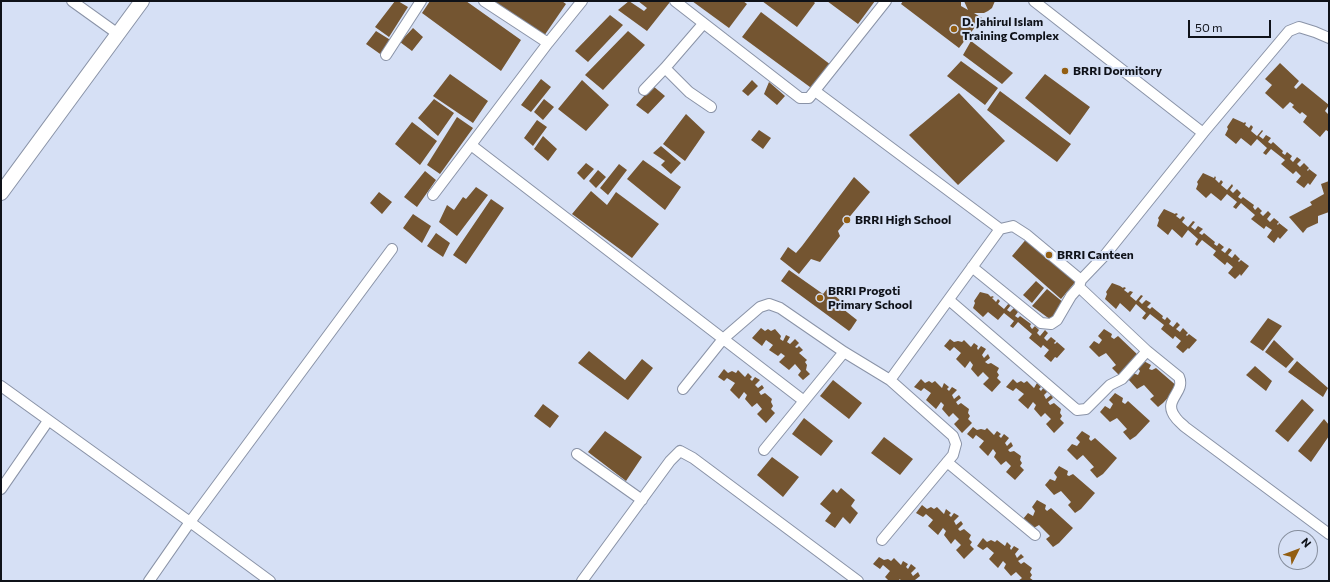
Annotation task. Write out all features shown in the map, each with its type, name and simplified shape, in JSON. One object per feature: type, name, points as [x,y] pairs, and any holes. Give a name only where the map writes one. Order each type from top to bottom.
[{"type":"main road","points":[[1,193],[142,1]]},
{"type":"street","points":[[72,1],[118,34]]},
{"type":"street","points":[[386,55],[421,1]]},
{"type":"street","points":[[484,1],[548,43]]},
{"type":"street","points":[[433,195],[548,43],[582,1]]},
{"type":"street","points":[[675,1],[800,98],[809,98],[886,1]]},
{"type":"street","points":[[1034,1],[1203,133]]},
{"type":"street","points":[[644,90],[703,24]]},
{"type":"street","points":[[972,267],[1041,323],[1051,324],[1057,320],[1080,284],[1203,133],[1289,31],[1299,27],[1329,38]]},
{"type":"street","points":[[665,68],[689,92],[710,107]]},
{"type":"street","points":[[815,91],[1000,229]]},
{"type":"street","points":[[471,145],[804,401]]},
{"type":"street","points":[[890,380],[1000,229],[1013,226],[1027,235],[1080,284],[1147,351],[1179,376],[1181,381],[1180,388],[1171,403],[1171,409],[1175,417],[1185,427],[1329,534]]},
{"type":"street","points":[[149,581],[190,522],[392,250]]},
{"type":"street","points":[[949,300],[1077,410],[1086,409],[1110,385],[1122,379],[1147,351]]},
{"type":"street","points":[[683,389],[723,339],[760,307],[769,304],[780,308],[844,352],[890,380],[953,436],[956,444],[953,455],[882,540]]},
{"type":"street","points":[[764,450],[844,352]]},
{"type":"street","points":[[1,386],[270,581]]},
{"type":"street","points":[[1,489],[48,421]]},
{"type":"street","points":[[582,581],[670,461],[680,451],[693,458],[858,581]]},
{"type":"street","points":[[577,454],[642,500]]},
{"type":"street","points":[[947,462],[1035,535]]},
{"type":"building","points":[[395,1],[398,1],[408,7],[389,37],[375,27]]},
{"type":"building","points":[[430,1],[466,1],[521,40],[501,71],[422,13]]},
{"type":"building","points":[[491,1],[562,1],[566,4],[544,36]]},
{"type":"building","points":[[629,1],[644,11],[647,8],[638,1],[670,2],[647,31],[618,10]]},
{"type":"building","points":[[692,1],[743,1],[747,4],[729,28]]},
{"type":"building","points":[[762,1],[813,1],[815,3],[797,27]]},
{"type":"building","points":[[827,1],[875,1],[858,24]]},
{"type":"building","name":"D. Jahirul Islam Training Complex","points":[[903,1],[961,1],[961,6],[968,10],[964,1],[995,1],[992,8],[988,11],[984,13],[974,13],[982,18],[959,48],[901,4]]},
{"type":"building","points":[[761,12],[831,65],[814,90],[742,37]]},
{"type":"building","points":[[610,15],[623,25],[588,62],[575,51]]},
{"type":"building","points":[[413,28],[423,37],[412,51],[400,42]]},
{"type":"building","points":[[376,31],[392,41],[383,56],[366,44]]},
{"type":"building","points":[[628,31],[645,45],[603,90],[585,75]]},
{"type":"building","points":[[971,41],[1013,73],[1002,84],[963,55]]},
{"type":"building","points":[[961,61],[998,88],[985,105],[947,76]]},
{"type":"building","points":[[1280,63],[1299,81],[1294,87],[1296,89],[1302,83],[1329,105],[1325,111],[1328,114],[1329,113],[1329,132],[1326,130],[1320,137],[1303,122],[1307,116],[1302,112],[1300,114],[1292,107],[1294,105],[1290,102],[1283,109],[1265,93],[1272,85],[1265,79]]},
{"type":"building","points":[[450,74],[488,101],[473,123],[433,96]]},
{"type":"building","points":[[1045,74],[1090,107],[1070,135],[1025,98]]},
{"type":"building","points":[[541,79],[551,87],[531,112],[521,105]]},
{"type":"building","points":[[582,80],[609,105],[586,131],[558,109]]},
{"type":"building","points":[[752,80],[758,86],[748,96],[742,91]]},
{"type":"building","points":[[769,82],[785,96],[777,105],[764,94]]},
{"type":"building","points":[[653,86],[665,96],[648,114],[636,105]]},
{"type":"building","points":[[1000,91],[1071,144],[1057,162],[987,110]]},
{"type":"building","points":[[959,93],[1005,141],[958,185],[909,135]]},
{"type":"building","points":[[434,99],[454,113],[438,136],[418,118]]},
{"type":"building","points":[[544,99],[554,107],[543,120],[534,112]]},
{"type":"building","points":[[686,114],[705,132],[685,161],[663,144]]},
{"type":"building","points":[[457,117],[473,128],[440,174],[427,165]]},
{"type":"building","points":[[1233,118],[1244,123],[1245,122],[1245,125],[1249,128],[1251,125],[1253,127],[1251,131],[1257,136],[1262,130],[1263,131],[1259,136],[1263,139],[1266,135],[1271,138],[1268,142],[1271,144],[1273,142],[1283,151],[1282,153],[1285,155],[1287,152],[1292,156],[1290,159],[1293,162],[1297,157],[1301,160],[1297,164],[1300,167],[1304,163],[1309,168],[1307,170],[1308,171],[1309,169],[1317,175],[1310,185],[1308,183],[1304,188],[1296,182],[1301,176],[1296,171],[1293,174],[1281,164],[1285,160],[1271,149],[1266,155],[1263,153],[1267,148],[1257,139],[1251,146],[1241,138],[1236,144],[1225,135],[1228,129],[1227,127]]},
{"type":"building","points":[[537,120],[547,127],[533,146],[524,138]]},
{"type":"building","points":[[412,122],[437,141],[420,165],[395,144]]},
{"type":"building","points":[[759,130],[771,138],[763,149],[751,140]]},
{"type":"building","points":[[543,136],[557,149],[548,161],[534,149]]},
{"type":"building","points":[[661,146],[681,163],[671,174],[661,165],[665,161],[653,153]]},
{"type":"building","points":[[643,160],[681,187],[665,210],[627,179]]},
{"type":"building","points":[[586,163],[594,169],[584,180],[577,173]]},
{"type":"building","points":[[619,164],[627,170],[608,195],[600,188]]},
{"type":"building","points":[[598,170],[606,177],[596,188],[589,181]]},
{"type":"building","points":[[425,171],[436,180],[417,207],[404,197]]},
{"type":"building","points":[[1203,173],[1214,178],[1215,176],[1215,179],[1219,183],[1221,180],[1223,182],[1221,185],[1227,190],[1232,184],[1233,186],[1230,190],[1233,193],[1237,189],[1241,193],[1238,197],[1241,199],[1243,197],[1254,205],[1253,207],[1255,210],[1258,207],[1262,211],[1260,213],[1263,216],[1268,211],[1271,214],[1267,219],[1270,222],[1274,218],[1279,222],[1277,224],[1278,225],[1279,223],[1288,230],[1280,239],[1278,237],[1274,243],[1267,237],[1272,230],[1266,226],[1264,229],[1251,219],[1255,215],[1241,203],[1236,209],[1233,207],[1237,202],[1227,194],[1221,201],[1211,193],[1206,198],[1196,189],[1198,184],[1197,182]]},
{"type":"building","points":[[854,177],[870,192],[838,231],[840,236],[820,262],[811,259],[799,274],[780,259],[788,247],[796,253]]},
{"type":"building","points":[[1329,181],[1329,212],[1318,216],[1318,223],[1307,228],[1303,233],[1289,217],[1312,205],[1310,202],[1324,194],[1321,184]]},
{"type":"building","points":[[476,187],[488,195],[457,236],[439,222],[447,205],[454,210],[463,197],[466,199]]},
{"type":"building","points":[[591,191],[607,205],[616,192],[659,224],[632,258],[572,214]]},
{"type":"building","points":[[379,192],[392,202],[382,214],[370,203]]},
{"type":"building","points":[[491,199],[504,208],[466,264],[453,255]]},
{"type":"building","points":[[1164,209],[1178,214],[1176,216],[1180,219],[1183,216],[1185,218],[1182,222],[1188,227],[1193,221],[1195,222],[1191,227],[1195,230],[1198,226],[1203,229],[1199,233],[1202,235],[1204,233],[1215,242],[1214,244],[1217,246],[1219,243],[1224,247],[1221,250],[1225,253],[1229,248],[1232,250],[1228,255],[1232,258],[1235,254],[1240,259],[1238,261],[1239,262],[1241,260],[1249,266],[1241,276],[1240,274],[1235,279],[1228,273],[1233,267],[1227,262],[1225,265],[1213,255],[1216,251],[1202,240],[1197,246],[1195,244],[1198,239],[1188,230],[1182,238],[1172,229],[1168,235],[1157,226],[1159,220],[1158,218]]},
{"type":"building","points":[[413,214],[431,226],[422,243],[403,228]]},
{"type":"building","points":[[436,233],[450,243],[443,257],[427,246]]},
{"type":"building","points":[[1028,237],[1077,280],[1061,299],[1012,256]]},
{"type":"building","name":"BRRI Progoti Primary School","points":[[789,270],[823,294],[827,289],[841,301],[838,305],[857,320],[851,329],[849,331],[781,281]]},
{"type":"building","points":[[1036,281],[1044,288],[1032,303],[1023,295]]},
{"type":"building","points":[[1112,283],[1126,288],[1124,290],[1128,293],[1130,291],[1133,292],[1130,296],[1136,301],[1141,295],[1143,296],[1139,301],[1142,304],[1146,300],[1151,303],[1147,307],[1150,309],[1152,307],[1163,316],[1162,318],[1165,320],[1167,317],[1171,321],[1169,324],[1173,327],[1177,322],[1180,325],[1176,329],[1180,332],[1183,328],[1188,333],[1186,335],[1187,336],[1189,334],[1197,340],[1183,353],[1176,347],[1181,341],[1175,336],[1173,339],[1161,329],[1164,325],[1150,314],[1145,320],[1142,318],[1146,313],[1136,304],[1130,312],[1120,303],[1116,309],[1105,299],[1107,294],[1106,292]]},
{"type":"building","points":[[1047,289],[1064,303],[1051,320],[1032,306]]},
{"type":"building","points":[[980,292],[994,297],[992,298],[996,302],[998,299],[1000,301],[998,304],[1004,309],[1009,303],[1011,305],[1007,310],[1010,312],[1014,308],[1018,312],[1015,316],[1018,318],[1020,316],[1031,324],[1030,326],[1032,329],[1035,326],[1039,330],[1037,333],[1040,336],[1045,330],[1048,333],[1044,338],[1047,341],[1051,337],[1056,341],[1054,343],[1055,344],[1057,342],[1065,349],[1051,362],[1044,356],[1049,350],[1043,345],[1041,348],[1029,338],[1032,334],[1018,322],[1013,328],[1010,326],[1014,321],[1004,313],[998,320],[988,312],[983,317],[973,308],[975,303],[974,301]]},
{"type":"building","points":[[1268,318],[1282,326],[1263,351],[1250,342]]},
{"type":"building","points":[[761,328],[765,331],[768,329],[771,331],[775,329],[781,336],[780,339],[783,341],[786,335],[790,337],[787,342],[790,344],[795,339],[799,343],[795,347],[797,348],[799,346],[803,350],[799,353],[807,360],[805,362],[807,365],[806,370],[810,374],[803,380],[798,375],[801,371],[795,364],[789,370],[779,362],[785,356],[781,353],[778,356],[769,350],[773,345],[766,340],[762,346],[752,338]]},
{"type":"building","points":[[1104,329],[1112,334],[1111,337],[1114,339],[1118,336],[1139,356],[1119,375],[1112,368],[1116,365],[1106,353],[1099,357],[1089,347],[1094,341],[1099,344],[1102,340],[1098,336]]},
{"type":"building","points":[[950,339],[954,342],[962,342],[964,340],[971,347],[974,343],[978,346],[978,350],[981,346],[986,349],[982,355],[984,358],[988,354],[990,358],[985,362],[988,364],[991,363],[999,368],[997,372],[999,375],[997,378],[1001,382],[992,392],[983,384],[989,378],[983,372],[978,377],[971,369],[973,365],[970,361],[965,368],[956,359],[961,353],[954,347],[950,351],[944,346]]},
{"type":"building","points":[[1274,340],[1294,359],[1286,368],[1265,352]]},
{"type":"building","points":[[589,351],[625,380],[642,359],[653,368],[628,400],[578,363]]},
{"type":"building","points":[[1142,360],[1151,365],[1149,369],[1152,370],[1156,368],[1178,387],[1158,407],[1150,399],[1154,396],[1144,385],[1137,389],[1128,379],[1133,373],[1138,375],[1140,371],[1137,367]]},
{"type":"building","points":[[1297,361],[1328,388],[1323,397],[1288,372]]},
{"type":"building","points":[[1255,366],[1272,381],[1266,391],[1246,375]]},
{"type":"building","points":[[724,369],[728,373],[732,371],[736,373],[738,370],[745,377],[748,373],[752,377],[750,379],[752,381],[755,377],[760,380],[755,385],[758,388],[762,385],[764,388],[759,392],[761,395],[765,393],[772,399],[771,402],[773,406],[771,409],[775,413],[766,423],[757,414],[762,409],[757,403],[752,407],[745,399],[747,395],[744,392],[739,399],[730,390],[735,383],[727,378],[724,381],[718,377]]},
{"type":"building","points":[[921,379],[925,383],[929,381],[932,383],[935,381],[942,388],[944,383],[949,387],[947,389],[949,391],[952,387],[957,390],[952,395],[954,399],[959,395],[961,398],[956,402],[958,405],[961,403],[969,409],[968,413],[970,416],[968,419],[972,423],[962,433],[954,424],[959,419],[953,413],[949,417],[942,409],[944,405],[941,402],[936,409],[926,400],[931,393],[924,388],[921,391],[914,387]]},
{"type":"building","points":[[1013,379],[1017,383],[1021,381],[1024,383],[1027,381],[1034,388],[1037,383],[1041,387],[1039,389],[1041,391],[1044,387],[1049,390],[1044,395],[1046,399],[1051,395],[1053,398],[1048,402],[1050,405],[1054,403],[1061,409],[1060,413],[1062,416],[1060,419],[1064,423],[1054,433],[1046,424],[1051,419],[1045,413],[1041,417],[1034,409],[1036,405],[1033,402],[1028,409],[1018,400],[1024,394],[1016,388],[1013,391],[1006,387]]},
{"type":"building","points":[[833,380],[862,403],[849,419],[820,396]]},
{"type":"building","points":[[1115,393],[1123,398],[1122,402],[1125,404],[1128,401],[1150,421],[1136,436],[1130,440],[1123,432],[1127,429],[1117,418],[1110,422],[1100,412],[1105,406],[1110,409],[1113,404],[1109,400]]},
{"type":"building","points":[[1302,399],[1314,410],[1288,442],[1275,431]]},
{"type":"building","points":[[543,404],[559,416],[550,428],[534,416]]},
{"type":"building","points":[[804,418],[833,441],[821,456],[792,434]]},
{"type":"building","points":[[1324,419],[1329,425],[1329,436],[1311,462],[1298,451]]},
{"type":"building","points":[[973,427],[977,430],[985,430],[987,428],[994,435],[997,431],[1001,434],[999,436],[1001,438],[1004,434],[1009,438],[1005,443],[1007,446],[1011,442],[1013,446],[1008,450],[1010,452],[1014,451],[1021,456],[1020,460],[1022,463],[1020,466],[1024,470],[1015,480],[1006,472],[1011,466],[1006,461],[1001,465],[994,457],[996,453],[993,449],[988,456],[979,447],[984,441],[976,435],[973,439],[967,434]]},
{"type":"building","points":[[605,431],[642,457],[626,481],[588,452]]},
{"type":"building","points":[[1082,431],[1090,436],[1089,439],[1091,441],[1095,438],[1117,458],[1103,474],[1097,478],[1090,470],[1094,467],[1083,455],[1077,460],[1067,450],[1072,444],[1077,446],[1080,442],[1076,438]]},
{"type":"building","points":[[884,437],[913,459],[900,475],[871,453]]},
{"type":"building","points":[[772,457],[799,477],[783,497],[757,475]]},
{"type":"building","points":[[1059,466],[1068,471],[1067,475],[1069,476],[1073,474],[1095,493],[1081,509],[1075,513],[1068,505],[1071,502],[1061,491],[1054,495],[1045,485],[1050,479],[1055,481],[1057,477],[1054,473]]},
{"type":"building","points":[[841,488],[855,500],[851,506],[858,513],[850,524],[843,517],[835,528],[825,521],[831,513],[820,504],[833,489],[837,493]]},
{"type":"building","points":[[1037,500],[1046,505],[1045,509],[1047,511],[1051,508],[1073,528],[1059,543],[1053,547],[1046,539],[1050,536],[1039,525],[1032,529],[1023,519],[1028,513],[1033,516],[1035,511],[1032,507]]},
{"type":"building","points":[[922,505],[927,509],[931,507],[934,509],[937,507],[944,514],[946,509],[951,513],[949,515],[951,517],[954,513],[959,516],[954,521],[956,525],[961,521],[963,524],[958,529],[960,531],[964,529],[971,535],[969,539],[972,542],[970,545],[974,549],[964,559],[956,550],[961,545],[955,539],[951,544],[944,535],[946,531],[943,528],[938,535],[928,526],[933,520],[926,514],[923,517],[916,513]]},
{"type":"building","points":[[983,538],[987,542],[991,540],[995,542],[997,540],[1005,546],[1007,542],[1011,546],[1011,550],[1014,546],[1019,549],[1015,554],[1017,558],[1021,554],[1024,557],[1018,561],[1021,564],[1024,562],[1032,568],[1030,572],[1032,575],[1030,578],[1034,581],[1018,581],[1022,578],[1016,572],[1011,576],[1004,568],[1006,564],[1003,561],[998,568],[989,559],[994,553],[987,547],[983,550],[977,546]]},
{"type":"building","points":[[879,557],[884,560],[888,559],[891,561],[894,558],[901,565],[903,561],[908,564],[906,567],[908,569],[911,564],[916,568],[911,573],[913,576],[918,572],[920,576],[915,580],[916,581],[901,581],[900,579],[898,581],[889,581],[885,577],[890,571],[883,565],[880,569],[873,564]]},
{"type":"place","name":"D. Jahirul Islam Training Complex","points":[[954,29]]},
{"type":"place","name":"BRRI Dormitory","points":[[1065,71]]},
{"type":"place","name":"BRRI High School","points":[[847,220]]},
{"type":"place","name":"BRRI Canteen","points":[[1049,255]]},
{"type":"place","name":"BRRI Progoti Primary School","points":[[820,298]]}]
